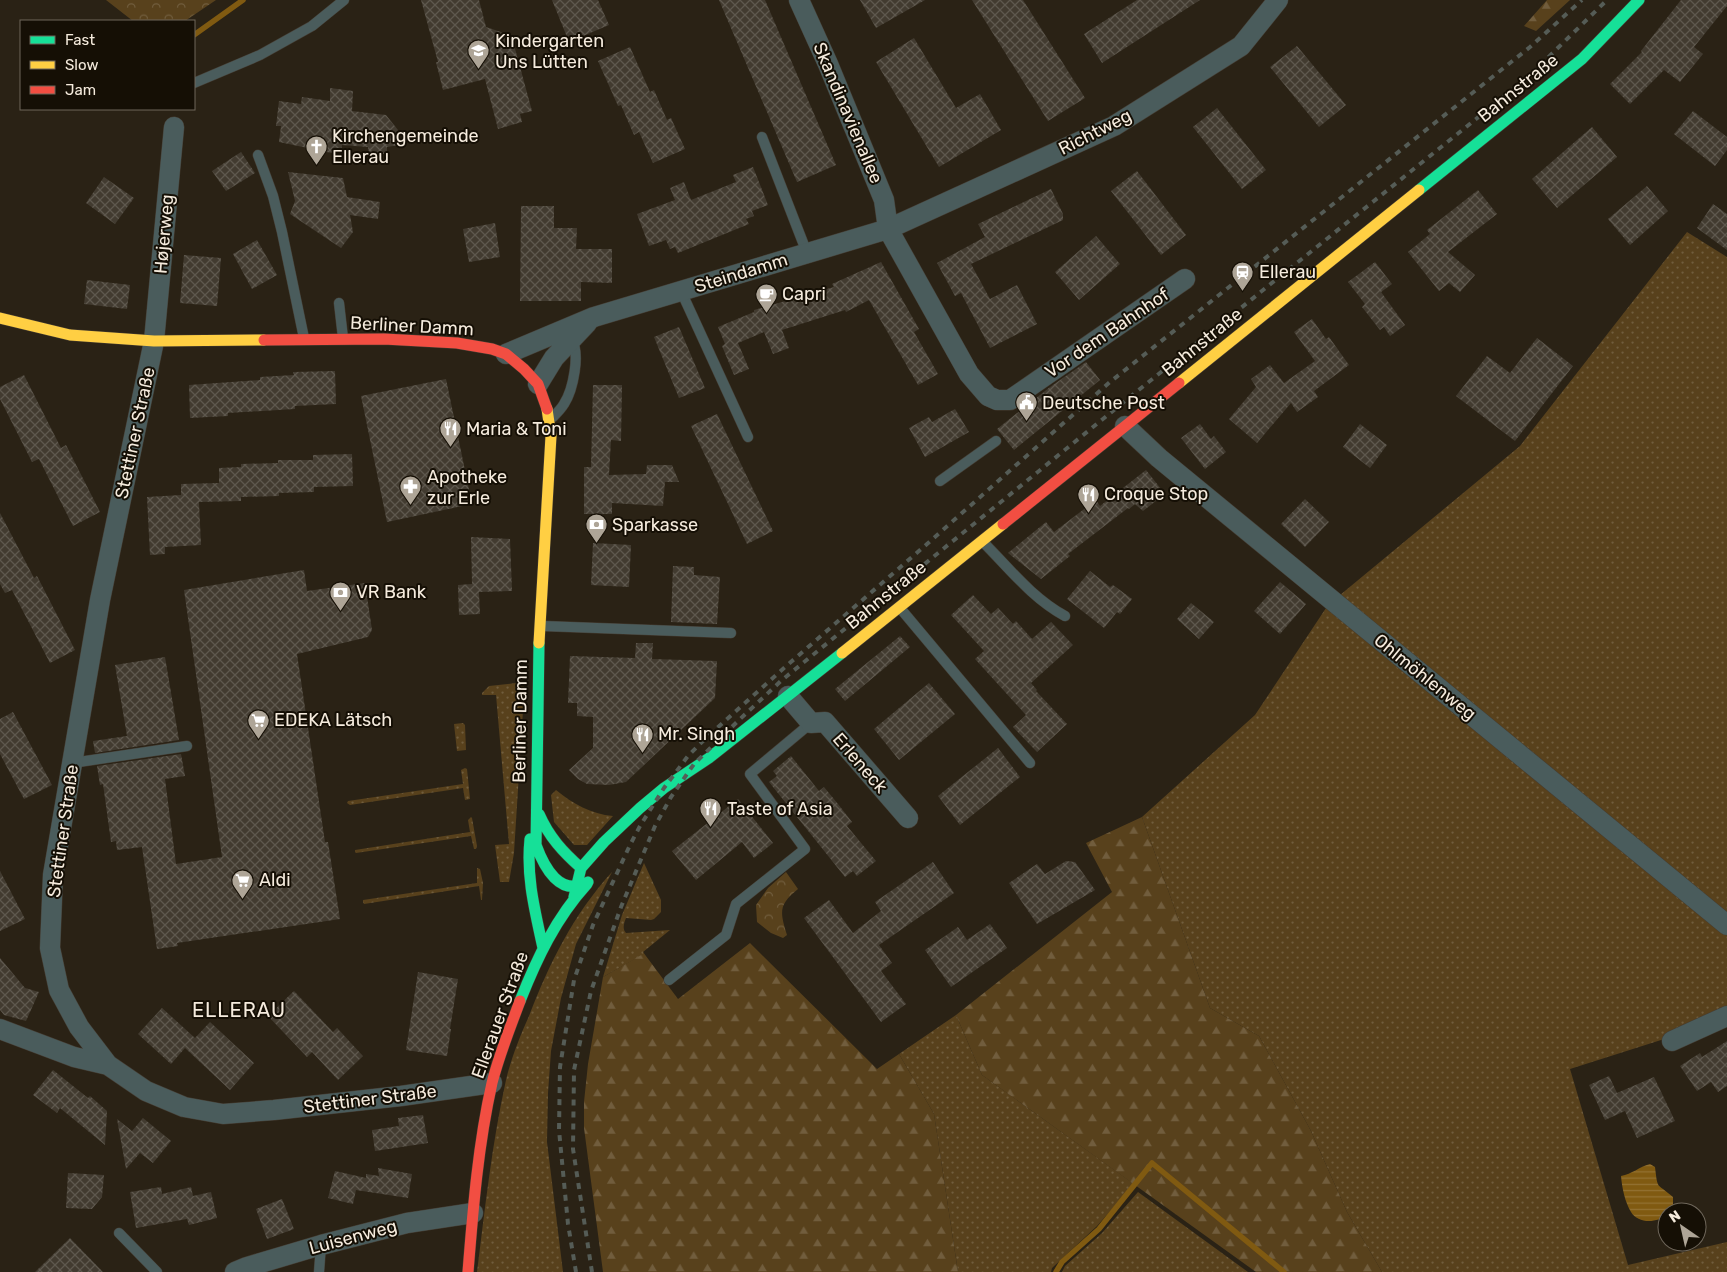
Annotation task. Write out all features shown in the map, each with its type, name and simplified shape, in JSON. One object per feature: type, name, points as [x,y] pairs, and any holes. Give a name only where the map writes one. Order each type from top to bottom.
[{"type":"main road","name":"Bahnstraße","points":[[575,892],[581,868],[640,808],[664,788],[709,758],[899,608],[1582,58],[1639,0]]},
{"type":"main road","name":"Berliner Damm","points":[[0,318],[70,335],[154,341],[384,339],[457,343],[492,349],[506,354],[524,369],[538,384],[548,412],[551,436],[540,626],[535,805],[536,845],[547,870],[575,892]]},
{"type":"main road","name":"Bahnstraße","points":[[652,812],[709,758]]},
{"type":"main road","name":"Berliner Damm","points":[[535,805],[545,830],[553,842],[581,868]]},
{"type":"main road","points":[[535,805],[528,852],[528,870],[529,885],[543,948]]},
{"type":"main road","points":[[575,892],[592,879]]},
{"type":"main road","name":"Ellerauer Straße","points":[[468,1272],[482,1133],[492,1083],[511,1026],[543,948],[575,892]]},
{"type":"street","name":"Skandinavienallee","points":[[799,0],[828,64],[884,200],[888,229]]},
{"type":"street","name":"Richtweg","points":[[888,229],[1114,126],[1241,46],[1278,0]]},
{"type":"street","name":"Højerweg","points":[[154,341],[174,127]]},
{"type":"street","name":"Steindamm","points":[[506,354],[566,335],[594,317],[888,229]]},
{"type":"street","name":"Vor dem Bahnhof","points":[[888,229],[969,374],[988,396],[997,400],[1010,400],[1185,279]]},
{"type":"street","name":"Steindamm","points":[[538,384],[566,335]]},
{"type":"street","name":"Stettiner Straße","points":[[154,341],[100,600],[53,875],[50,948],[59,990],[79,1027],[108,1065],[146,1091],[184,1108],[223,1114],[274,1110],[401,1096],[492,1083]]},
{"type":"street","name":"Ohlmöhlenweg","points":[[1125,426],[1159,458],[1727,925]]},
{"type":"street","name":"Erleneck","points":[[788,696],[812,723],[825,722],[908,818]]},
{"type":"street","points":[[1672,1040],[1727,1016]]},
{"type":"street","points":[[0,1030],[74,1057],[108,1065]]},
{"type":"street","name":"Luisenweg","points":[[235,1272],[321,1245],[407,1223],[473,1213]]},
{"type":"lane","points":[[195,83],[260,56],[312,26],[344,0]]},
{"type":"lane","points":[[762,137],[807,253]]},
{"type":"lane","points":[[258,155],[273,196],[282,232],[304,339]]},
{"type":"lane","points":[[681,290],[748,437]]},
{"type":"lane","points":[[339,303],[343,339]]},
{"type":"lane","points":[[549,421],[565,404],[574,377],[576,350],[566,335]]},
{"type":"lane","points":[[940,481],[996,441]]},
{"type":"lane","points":[[982,541],[1028,589],[1050,608],[1065,616]]},
{"type":"lane","points":[[899,608],[1030,763]]},
{"type":"lane","points":[[540,626],[732,633]]},
{"type":"lane","points":[[669,980],[726,935],[736,904],[805,849],[750,774],[812,723]]},
{"type":"lane","points":[[72,763],[187,746]]},
{"type":"lane","points":[[119,1233],[157,1272]]},
{"type":"lane","points":[[319,1272],[321,1245]]},
{"type":"green space","points":[[106,0],[216,0],[186,20],[132,20]]},
{"type":"green space","points":[[1547,0],[1570,0],[1536,31],[1524,26]]},
{"type":"green space","points":[[1687,232],[1727,257],[1727,1019],[1570,1069],[1628,1265],[1684,1252],[1707,1252],[1707,1247],[1727,1242],[1727,1272],[1382,1272],[1347,1212],[1311,1131],[1259,1036],[1210,1008],[1142,817],[1255,715],[1328,605],[1520,446]]},
{"type":"green space","points":[[521,683],[524,686],[524,694],[514,853],[509,882],[500,882],[495,845],[509,844],[496,695],[482,695],[482,693],[489,686]]},
{"type":"green space","points":[[463,723],[465,725],[466,750],[457,751],[454,724]]},
{"type":"green space","points":[[467,769],[470,799],[465,800],[463,788],[350,805],[347,803],[348,801],[463,784],[461,770]]},
{"type":"green space","points":[[556,790],[583,808],[613,816],[587,845],[574,845],[554,822],[551,795]]},
{"type":"green space","points":[[471,817],[476,849],[474,849],[471,836],[355,852],[355,850],[470,832],[468,820]]},
{"type":"green space","points":[[1142,817],[1210,1008],[1259,1036],[1311,1131],[1347,1212],[1382,1272],[1256,1272],[982,1075],[956,1015],[1112,892],[1086,843]]},
{"type":"green space","points":[[644,863],[661,900],[661,912],[651,920],[626,918],[624,930],[626,933],[670,930],[643,952],[644,954],[603,977],[622,915]]},
{"type":"green space","points":[[477,868],[480,869],[483,883],[482,900],[479,886],[364,904],[363,902],[363,900],[477,883]]},
{"type":"green space","points":[[612,872],[576,944],[561,998],[551,1051],[547,1142],[563,1272],[477,1272],[497,1128],[506,1080],[513,1056],[554,958],[574,922]]},
{"type":"green space","points":[[786,872],[798,889],[787,900],[782,909],[787,935],[783,938],[771,933],[757,922],[756,905],[768,888]]},
{"type":"green space","points":[[750,943],[877,1069],[899,1054],[934,1114],[958,1272],[603,1272],[584,1128],[584,1102],[588,1064],[603,977],[643,954],[643,952],[678,999]]},
{"type":"green space","points":[[956,1015],[982,1075],[1134,1184],[1097,1226],[1052,1268],[1051,1272],[958,1272],[934,1114],[899,1054]]},
{"type":"green space","points":[[1138,1192],[1248,1272],[1062,1272],[1065,1266],[1102,1233]]},
{"type":"shaded area","points":[[1650,1164],[1655,1167],[1659,1185],[1673,1197],[1673,1202],[1657,1202],[1657,1220],[1648,1221],[1634,1216],[1624,1195],[1621,1176]]},
{"type":"building","name":"Kindergarten Uns Lütten","points":[[421,0],[479,0],[486,27],[501,32],[506,37],[508,45],[514,45],[532,111],[520,114],[522,122],[498,129],[485,79],[443,90],[436,62],[438,62]]},
{"type":"building","points":[[552,0],[598,0],[609,25],[569,42]]},
{"type":"building","points":[[719,0],[765,0],[836,165],[797,182]]},
{"type":"building","points":[[860,0],[925,0],[876,28]]},
{"type":"building","points":[[972,0],[1023,0],[1085,98],[1048,121]]},
{"type":"building","points":[[1137,0],[1200,0],[1102,63],[1084,34]]},
{"type":"building","points":[[1681,0],[1727,0],[1727,6],[1694,47],[1703,54],[1680,82],[1664,70],[1630,104],[1610,84],[1642,52]]},
{"type":"building","points":[[914,38],[956,108],[980,94],[1001,130],[939,167],[876,62]]},
{"type":"building","points":[[1297,46],[1346,105],[1319,127],[1270,67]]},
{"type":"building","points":[[630,47],[650,92],[654,90],[667,120],[671,118],[685,149],[653,163],[639,132],[634,135],[621,105],[618,106],[598,61]]},
{"type":"building","points":[[330,88],[353,91],[352,111],[386,115],[398,130],[399,145],[387,147],[387,154],[369,154],[368,147],[342,145],[341,155],[279,142],[281,126],[276,126],[279,101],[301,104],[302,97],[330,101]]},
{"type":"building","points":[[1217,108],[1266,170],[1242,189],[1193,127]]},
{"type":"building","points":[[1693,111],[1727,137],[1727,150],[1715,166],[1674,134]]},
{"type":"building","points":[[1592,127],[1617,157],[1557,208],[1532,179]]},
{"type":"building","points":[[241,152],[255,173],[226,191],[212,171]]},
{"type":"building","points":[[753,167],[768,205],[752,211],[754,216],[746,219],[749,224],[678,253],[675,247],[670,249],[666,240],[649,246],[637,214],[675,200],[670,188],[684,182],[691,200],[736,182],[733,175]]},
{"type":"building","points":[[1137,171],[1186,235],[1161,255],[1111,191]]},
{"type":"building","points":[[288,172],[343,178],[347,197],[380,202],[378,219],[350,215],[353,232],[341,248],[290,214],[295,201]]},
{"type":"building","points":[[104,177],[134,198],[115,224],[86,203]]},
{"type":"building","points":[[1647,186],[1668,211],[1630,245],[1608,219]]},
{"type":"building","points":[[1051,189],[1063,214],[1063,220],[971,264],[990,299],[1017,285],[1037,324],[990,348],[961,293],[955,296],[937,263],[985,237],[978,224]]},
{"type":"building","points":[[1478,190],[1497,214],[1448,252],[1475,275],[1460,292],[1449,283],[1439,291],[1408,252],[1430,234],[1427,230]]},
{"type":"building","points":[[1713,204],[1727,214],[1727,250],[1697,228]]},
{"type":"building","points":[[521,206],[554,206],[554,228],[577,228],[576,249],[612,249],[612,283],[581,282],[581,301],[520,301]]},
{"type":"building","points":[[495,223],[500,257],[469,262],[463,229]]},
{"type":"building","points":[[1096,236],[1120,264],[1079,300],[1055,272]]},
{"type":"building","points":[[257,240],[277,275],[252,289],[233,254]]},
{"type":"building","points":[[184,255],[221,258],[217,306],[180,303]]},
{"type":"building","points":[[881,262],[919,329],[914,332],[938,374],[918,385],[869,300],[846,312],[845,310],[782,330],[789,348],[773,354],[764,332],[738,343],[749,369],[734,375],[722,346],[725,344],[718,327],[754,312],[754,310],[834,287],[832,284]]},
{"type":"building","points":[[1375,262],[1392,284],[1381,292],[1405,325],[1390,336],[1384,327],[1380,330],[1362,307],[1365,304],[1348,282]]},
{"type":"building","points":[[87,280],[130,285],[127,309],[84,304]]},
{"type":"building","points":[[1312,319],[1326,339],[1329,337],[1349,365],[1314,391],[1318,397],[1297,412],[1291,403],[1257,443],[1229,419],[1256,387],[1251,379],[1270,365],[1284,383],[1315,361],[1294,332]]},
{"type":"building","points":[[679,327],[705,388],[679,398],[654,337]]},
{"type":"building","points":[[1537,338],[1573,366],[1515,441],[1456,396],[1487,356],[1510,373]]},
{"type":"building","points":[[1086,362],[1100,380],[1014,450],[997,429],[1050,387]]},
{"type":"building","points":[[335,371],[336,404],[295,406],[295,409],[228,413],[228,416],[190,418],[189,385],[260,380],[260,377],[294,375],[293,372]]},
{"type":"building","points":[[24,375],[61,448],[66,445],[100,512],[73,526],[39,459],[32,462],[0,399],[0,387]]},
{"type":"building","points":[[446,379],[472,504],[387,522],[361,396]]},
{"type":"building","points":[[593,385],[622,385],[621,441],[611,440],[609,475],[646,474],[647,465],[672,465],[679,482],[665,482],[663,506],[612,503],[612,514],[584,514],[584,467],[591,467]]},
{"type":"building","points":[[955,409],[969,432],[925,457],[909,428],[929,417],[932,422]]},
{"type":"building","points":[[717,414],[773,531],[747,544],[691,426]]},
{"type":"building","points":[[1200,424],[1211,439],[1214,436],[1226,452],[1205,469],[1181,438]]},
{"type":"building","points":[[1360,424],[1387,445],[1370,468],[1343,447]]},
{"type":"building","points":[[352,454],[353,486],[314,487],[314,492],[279,493],[279,496],[241,497],[241,501],[199,502],[201,545],[165,547],[165,554],[150,555],[147,497],[181,495],[181,484],[219,483],[219,468],[241,467],[241,464],[278,463],[278,460],[313,460],[313,455]]},
{"type":"building","points":[[1146,470],[1165,494],[1143,511],[1135,504],[1128,508],[1068,554],[1070,556],[1041,579],[1008,553],[1046,522],[1054,532],[1096,500],[1100,506]]},
{"type":"building","points":[[1305,499],[1329,522],[1305,547],[1281,524]]},
{"type":"building","points":[[0,513],[34,578],[37,576],[75,650],[50,663],[12,590],[5,593],[0,584]]},
{"type":"building","points":[[471,537],[510,539],[512,591],[479,592],[480,614],[459,615],[458,585],[472,584]]},
{"type":"building","points":[[593,543],[631,545],[629,587],[591,585]]},
{"type":"building","points":[[673,566],[694,567],[694,575],[720,577],[717,624],[671,622]]},
{"type":"building","points":[[304,570],[307,591],[365,583],[372,630],[368,637],[297,654],[325,842],[328,842],[340,919],[177,943],[178,946],[157,949],[142,847],[117,850],[116,841],[111,842],[103,784],[100,785],[97,766],[181,754],[185,776],[165,779],[176,864],[222,857],[184,590]]},
{"type":"building","points":[[1090,571],[1110,587],[1113,585],[1132,599],[1120,614],[1117,612],[1104,628],[1067,599]]},
{"type":"building","points":[[1280,582],[1306,604],[1280,634],[1254,611]]},
{"type":"building","points":[[973,595],[991,614],[998,608],[1013,624],[1016,621],[1032,639],[1051,622],[1073,645],[1031,683],[1036,691],[1067,724],[1037,752],[1013,727],[1026,715],[975,659],[984,651],[951,615]]},
{"type":"building","points":[[1191,603],[1214,622],[1199,639],[1177,619]]},
{"type":"building","points":[[900,636],[910,647],[845,701],[835,689]]},
{"type":"building","points":[[636,643],[653,643],[652,659],[717,661],[715,698],[626,782],[609,785],[587,784],[578,779],[569,770],[593,748],[593,717],[577,716],[577,703],[568,703],[570,656],[635,658]]},
{"type":"building","points":[[165,657],[179,740],[95,753],[93,741],[127,736],[115,665]]},
{"type":"building","points":[[929,683],[955,714],[899,760],[874,729]]},
{"type":"building","points":[[13,712],[52,785],[24,799],[0,754],[0,719]]},
{"type":"building","points":[[998,748],[1020,777],[960,825],[938,796]]},
{"type":"building","points":[[791,756],[819,791],[824,787],[838,804],[852,822],[847,826],[876,861],[857,876],[853,871],[845,877],[769,782],[777,776],[773,771]]},
{"type":"building","points":[[738,799],[773,843],[754,858],[742,842],[696,880],[672,851]]},
{"type":"building","points":[[1066,861],[1075,862],[1095,890],[1037,924],[1009,883],[1037,864],[1045,874]]},
{"type":"building","points":[[933,862],[954,893],[879,945],[892,963],[881,971],[906,1004],[881,1022],[804,918],[829,900],[853,933],[881,911],[875,902]]},
{"type":"building","points":[[0,871],[25,919],[0,931]]},
{"type":"building","points":[[990,924],[1007,948],[951,987],[925,950],[958,927],[967,940]]},
{"type":"building","points":[[0,958],[25,988],[39,992],[26,1021],[4,1015],[0,1010]]},
{"type":"building","points":[[418,972],[458,979],[447,1056],[406,1050]]},
{"type":"building","points":[[294,991],[333,1032],[337,1028],[363,1056],[338,1080],[312,1052],[307,1057],[268,1016]]},
{"type":"building","points":[[162,1008],[195,1038],[210,1022],[254,1063],[230,1090],[185,1048],[171,1064],[138,1034]]},
{"type":"building","points":[[1727,1041],[1727,1086],[1718,1092],[1711,1082],[1697,1091],[1680,1066],[1700,1053],[1702,1057]]},
{"type":"building","points":[[53,1070],[88,1098],[90,1096],[107,1111],[105,1145],[60,1108],[57,1113],[33,1095]]},
{"type":"building","points":[[1609,1076],[1617,1093],[1654,1077],[1675,1121],[1637,1138],[1625,1111],[1605,1120],[1589,1085]]},
{"type":"building","points":[[423,1115],[428,1143],[375,1151],[372,1130],[399,1126],[398,1118]]},
{"type":"building","points":[[143,1118],[171,1141],[153,1163],[140,1153],[126,1169],[117,1119],[132,1131]]},
{"type":"building","points":[[378,1168],[412,1174],[408,1198],[356,1190],[353,1204],[328,1198],[335,1171],[366,1178],[366,1174],[379,1176]]},
{"type":"building","points":[[68,1173],[104,1175],[102,1197],[92,1209],[66,1208]]},
{"type":"building","points":[[161,1187],[162,1194],[191,1187],[193,1196],[211,1192],[217,1218],[189,1225],[187,1219],[136,1228],[130,1192]]},
{"type":"building","points":[[282,1199],[294,1229],[267,1239],[256,1209]]},
{"type":"building","points":[[70,1238],[103,1272],[35,1272]]},
{"type":"waterway","points":[[195,34],[243,0]]},
{"type":"waterway","points":[[1056,1272],[1062,1262],[1099,1229],[1152,1163],[1284,1272]]},
{"type":"railway","points":[[576,1272],[568,1224],[559,1130],[560,1067],[574,980],[593,925],[630,845],[664,788],[688,756],[784,668],[1110,382],[1530,47],[1582,0]]},
{"type":"railway","points":[[592,1272],[573,1149],[574,1070],[591,991],[621,907],[655,826],[671,797],[694,764],[782,680],[1527,78],[1607,0]]},
{"type":"traffic: fast","points":[[1419,190],[1582,59],[1639,0]]},
{"type":"traffic: fast","points":[[539,643],[536,845],[549,871],[561,883],[569,886],[578,886],[588,882]]},
{"type":"traffic: fast","points":[[574,897],[581,868],[604,842],[640,808],[664,788],[709,758],[842,653]]},
{"type":"traffic: fast","points":[[539,814],[557,844],[581,868]]},
{"type":"traffic: fast","points":[[530,839],[530,880],[543,948]]},
{"type":"traffic: fast","points":[[520,1001],[548,939],[566,911],[587,884]]},
{"type":"traffic: slow","points":[[1179,383],[1419,190]]},
{"type":"traffic: slow","points":[[0,318],[70,335],[154,341],[264,340]]},
{"type":"traffic: slow","points":[[539,643],[551,436],[547,409]]},
{"type":"traffic: slow","points":[[842,653],[1003,524]]},
{"type":"traffic: jam","points":[[264,340],[384,339],[457,343],[492,349],[506,354],[538,384],[547,409]]},
{"type":"traffic: jam","points":[[1003,524],[1179,383]]},
{"type":"traffic: jam","points":[[468,1272],[477,1177],[487,1106],[498,1062],[520,1001]]},
{"type":"place","name":"Kindergarten Uns Lütten","points":[[479,70]]},
{"type":"place","name":"Kirchengemeinde Ellerau","points":[[316,165]]},
{"type":"place","name":"Ellerau","points":[[1243,291]]},
{"type":"place","name":"Capri","points":[[766,313]]},
{"type":"place","name":"Deutsche Post","points":[[1026,422]]},
{"type":"place","name":"Maria & Toni","points":[[450,448]]},
{"type":"place","name":"Apotheke zur Erle","points":[[411,506]]},
{"type":"place","name":"Croque Stop","points":[[1088,513]]},
{"type":"place","name":"Sparkasse","points":[[596,544]]},
{"type":"place","name":"VR Bank","points":[[340,611]]},
{"type":"place","name":"EDEKA Lätsch","points":[[258,739]]},
{"type":"place","name":"Mr. Singh","points":[[642,753]]},
{"type":"place","name":"Taste of Asia","points":[[711,828]]},
{"type":"place","name":"Aldi","points":[[243,899]]},
{"type":"district","name":"ELLERAU","points":[[239,1010]]}]
